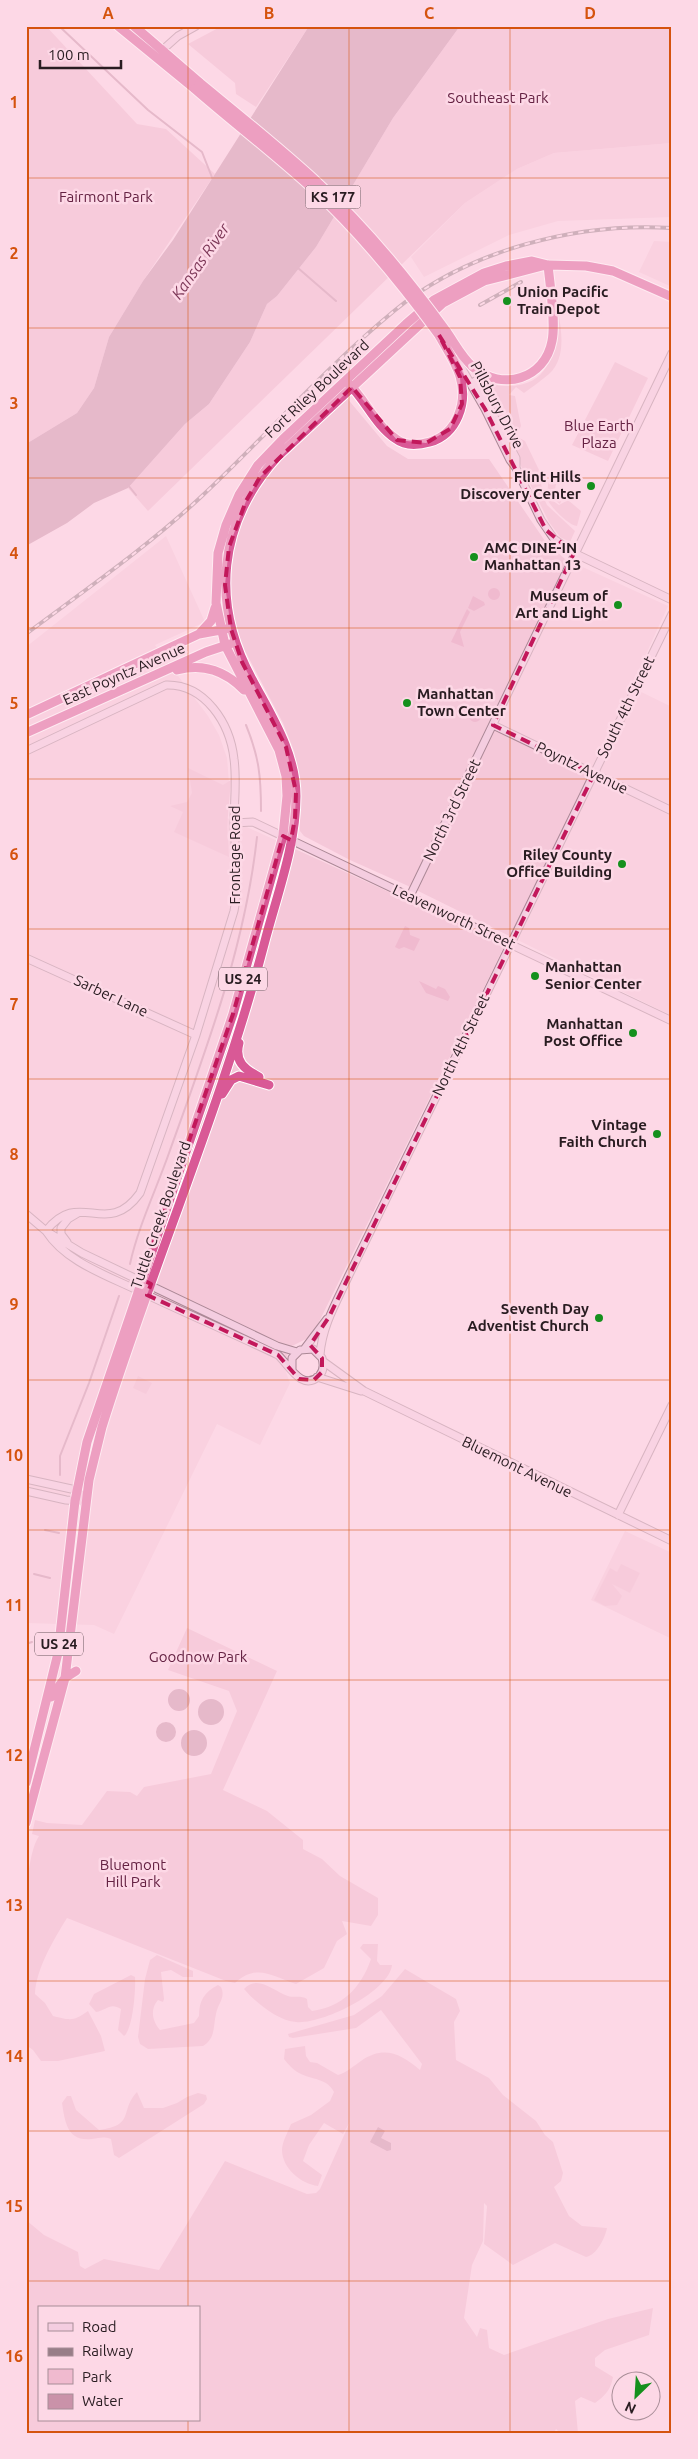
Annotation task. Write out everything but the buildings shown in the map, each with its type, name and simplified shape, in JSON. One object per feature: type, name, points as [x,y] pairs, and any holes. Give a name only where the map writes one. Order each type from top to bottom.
[{"type":"highway","name":"Pillsbury Drive","points":[[118,26],[155,58],[197,86]]},
{"type":"highway","name":"Pillsbury Drive","points":[[134,26],[162,50],[197,86],[314,190],[357,233],[443,333]]},
{"type":"highway","name":"KS 177","points":[[443,333],[472,366],[485,376],[502,381],[522,379],[532,374],[549,354],[553,338],[548,265]]},
{"type":"highway","name":"Fort Riley Boulevard","points":[[221,630],[216,603],[218,554],[226,526],[239,495],[270,453],[443,303],[484,281],[548,265],[586,266],[613,271],[644,283],[672,297]]},
{"type":"highway","name":"KS 177","points":[[349,383],[381,426],[397,440],[412,444],[439,439],[457,419],[462,404],[460,377],[443,333]]},
{"type":"highway","name":"Fort Riley Boulevard","points":[[231,629],[226,607],[226,566],[233,532],[246,501],[260,477],[277,457],[349,383]]},
{"type":"highway","points":[[199,634],[211,622],[216,603]]},
{"type":"highway","name":"East Poyntz Avenue","points":[[26,715],[199,634],[231,629]]},
{"type":"highway","name":"Tuttle Creek Boulevard","points":[[26,1823],[65,1678],[87,1500],[102,1427],[244,1018],[287,838],[296,792],[292,767],[277,725],[246,668],[231,629]]},
{"type":"highway","name":"Tuttle Creek Boulevard","points":[[26,1783],[62,1627],[76,1490],[93,1419],[233,1014],[287,838],[286,776],[278,750],[225,645],[221,630]]},
{"type":"highway","name":"East Poyntz Avenue","points":[[26,733],[235,642]]},
{"type":"highway","name":"US 24","points":[[165,671],[188,667],[204,667],[214,670],[236,682],[255,703]]},
{"type":"highway","points":[[198,1151],[226,1086],[231,1080],[239,1076],[245,1076],[269,1084],[243,1067],[238,1059],[238,1047],[244,1018]]},
{"type":"highway","points":[[42,1717],[51,1695],[65,1678],[76,1672]]},
{"type":"street","points":[[155,58],[178,36],[196,26]]},
{"type":"street","name":"Pillsbury Drive","points":[[443,333],[516,468],[546,530],[563,546],[574,553],[672,600]]},
{"type":"street","name":"North 3rd Street","points":[[410,896],[672,352]]},
{"type":"street","name":"South 4th Street","points":[[594,774],[672,614]]},
{"type":"street","name":"Frontage Road","points":[[26,751],[166,685],[188,688],[203,697],[213,707],[231,743],[236,780],[234,823],[238,896],[230,931],[196,1035],[140,1193],[132,1204],[114,1214],[80,1212]]},
{"type":"street","name":"Poyntz Avenue","points":[[493,725],[672,811]]},
{"type":"street","name":"North 4th Street","points":[[320,1354],[322,1338],[329,1317],[594,774]]},
{"type":"street","name":"Leavenworth Street","points":[[234,823],[253,822],[672,1021]]},
{"type":"street","name":"Sarber Lane","points":[[26,958],[196,1035]]},
{"type":"street","points":[[72,1248],[61,1234],[61,1228],[68,1219],[80,1212]]},
{"type":"street","points":[[46,1231],[54,1221],[64,1214],[80,1212]]},
{"type":"street","points":[[26,1214],[46,1231],[72,1248],[141,1279],[277,1346],[297,1352]]},
{"type":"street","points":[[46,1231],[53,1242],[69,1255],[147,1295],[278,1355],[292,1369],[296,1376],[304,1381],[318,1378],[322,1372],[324,1362],[320,1354],[313,1349],[305,1348],[297,1352],[291,1362],[292,1369]]},
{"type":"street","name":"North 4th Street","points":[[305,1348],[329,1317]]},
{"type":"street","name":"Bluemont Avenue","points":[[324,1362],[364,1391],[510,1464],[672,1541]]},
{"type":"street","name":"Bluemont Avenue","points":[[318,1378],[364,1391]]},
{"type":"street","points":[[618,1515],[672,1405]]},
{"type":"street","points":[[27,1480],[76,1490],[87,1500]]},
{"type":"street","points":[[26,1491],[75,1501],[87,1500]]},
{"type":"highlighted area","points":[[439,335],[485,409],[546,530],[574,553],[493,725],[594,774],[329,1317],[310,1345],[322,1358],[322,1372],[314,1380],[299,1379],[278,1355],[147,1295],[151,1284],[141,1279],[233,1014],[283,836],[291,840],[295,818],[296,792],[286,747],[242,662],[231,629],[225,585],[229,547],[246,501],[260,477],[352,387],[397,440],[426,443],[450,429],[462,404],[460,377]]},
{"type":"shaded area","points":[[672,143],[672,217],[558,221],[509,235],[424,277],[411,257],[465,203],[517,169],[554,153]]},
{"type":"shaded area","points":[[654,241],[672,242],[672,287],[639,272]]},
{"type":"shaded area","points":[[346,397],[387,446],[408,459],[489,459],[545,541],[565,559],[668,606],[631,687],[672,707],[672,1016],[406,885],[350,860],[304,836],[300,831],[299,775],[294,751],[283,723],[245,651],[232,616],[230,570],[233,549],[241,521],[254,493],[282,458]]},
{"type":"shaded area","points":[[166,536],[205,622],[155,645],[208,716],[219,735],[227,758],[229,782],[227,818],[505,945],[312,1336],[292,1346],[283,1364],[290,1383],[260,1445],[217,1424],[114,1634],[94,1625],[26,1623],[26,647]]},
{"type":"shaded area","points":[[625,1531],[672,1553],[672,1639],[591,1600]]},
{"type":"green space","name":"Fairmont Park","points":[[26,26],[46,26],[137,124],[166,129],[215,174],[143,281],[109,337],[94,388],[77,413],[26,444]]},
{"type":"green space","points":[[222,26],[309,26],[256,107],[236,94],[235,83],[188,44]]},
{"type":"green space","name":"Southeast Park","points":[[460,26],[672,26],[672,143],[554,153],[517,169],[465,203],[148,511],[128,488],[185,424],[209,404],[250,342],[267,304],[277,296],[316,247],[393,118]]},
{"type":"green space","points":[[554,290],[561,334],[560,356],[556,366],[549,374],[524,393],[516,387],[509,395],[515,396],[521,426],[516,436],[525,441],[539,470],[543,496],[547,505],[575,531],[570,542],[560,537],[549,522],[477,378],[502,386],[522,384],[536,378],[546,368],[552,354],[555,339]]},
{"type":"green space","name":"Blue Earth Plaza","points":[[615,362],[648,378],[608,461],[572,445]]},
{"type":"green space","points":[[554,472],[555,475],[559,475],[555,491],[562,499],[560,504],[547,494],[549,477]]},
{"type":"green space","points":[[546,496],[559,505],[568,500],[581,511],[577,526],[559,514],[547,500]]},
{"type":"green space","points":[[492,588],[496,588],[500,594],[496,600],[492,600],[488,596],[488,592]]},
{"type":"green space","points":[[473,596],[484,602],[485,605],[474,611],[468,608]]},
{"type":"green space","points":[[467,609],[470,612],[460,632],[464,647],[451,642]]},
{"type":"green space","points":[[475,710],[481,716],[475,722],[469,716]]},
{"type":"green space","points":[[188,768],[223,785],[231,780],[227,827],[229,857],[174,832],[183,812],[170,806],[187,802],[192,793]]},
{"type":"green space","points":[[405,926],[409,928],[410,935],[420,939],[414,951],[404,947],[399,949],[395,947]]},
{"type":"green space","points":[[419,981],[436,989],[438,986],[445,989],[450,997],[448,1001],[426,993]]},
{"type":"green space","points":[[138,1376],[152,1383],[146,1394],[133,1388]]},
{"type":"green space","points":[[621,1564],[640,1573],[630,1593],[612,1584],[622,1596],[617,1605],[605,1606],[594,1600],[610,1568],[617,1572]]},
{"type":"green space","name":"Bluemont Hill Park","points":[[187,1628],[277,1671],[223,1790],[267,1811],[303,1840],[303,1849],[322,1859],[340,1876],[378,1898],[378,1915],[371,1926],[342,1921],[347,1934],[337,1941],[324,1968],[296,1984],[258,1972],[243,1977],[235,1983],[226,1981],[67,1918],[42,1965],[35,1994],[45,2003],[53,2016],[71,2019],[79,2017],[88,2011],[101,2036],[105,2051],[58,2061],[41,2061],[33,2050],[26,2045],[26,1904],[32,1852],[39,1836],[32,1834],[35,1820],[47,1823],[82,1825],[107,1791],[130,1792],[137,1796],[144,1787],[211,1774],[237,1711],[229,1691],[168,1670]]},
{"type":"green space","points":[[363,1944],[378,1944],[377,1961],[380,1965],[392,1965],[388,1975],[379,1986],[367,1996],[337,2012],[307,2022],[289,2021],[267,2010],[244,1989],[249,1985],[260,1983],[288,1996],[307,1999],[308,2007],[312,2011],[323,2009],[349,1994],[362,1979],[371,1959],[360,1948]]},
{"type":"green space","points":[[157,1955],[193,1971],[193,1977],[183,1977],[171,1970],[161,1972],[164,1999],[163,2002],[158,2000],[153,2011],[155,2023],[160,2030],[194,2023],[199,2016],[201,2001],[206,1994],[218,1985],[221,1987],[223,1994],[217,2010],[212,2036],[203,2046],[148,2049],[140,2044],[138,2037],[145,1979],[150,1960]]},
{"type":"green space","points":[[405,1969],[456,1999],[460,2011],[454,2022],[456,2060],[489,2078],[503,2095],[536,2121],[545,2135],[553,2142],[563,2173],[561,2181],[554,2187],[569,2216],[582,2226],[607,2228],[600,2246],[590,2256],[586,2257],[555,2243],[513,2265],[484,2244],[487,2206],[484,2203],[483,2241],[472,2265],[464,2318],[477,2337],[480,2328],[487,2330],[489,2348],[504,2355],[608,2319],[653,2308],[649,2335],[605,2350],[595,2358],[595,2366],[610,2375],[610,2387],[602,2398],[595,2403],[581,2397],[575,2401],[578,2433],[560,2433],[556,2429],[554,2433],[26,2433],[26,2220],[44,2235],[78,2252],[80,2266],[85,2269],[104,2259],[159,2270],[225,2161],[307,2194],[316,2193],[320,2189],[350,2122],[343,2134],[324,2123],[309,2145],[303,2161],[322,2175],[318,2186],[305,2182],[289,2169],[283,2157],[282,2147],[291,2124],[311,2115],[330,2101],[334,2092],[327,2084],[293,2069],[284,2059],[285,2049],[305,2046],[306,2056],[310,2062],[317,2063],[338,2075],[377,2053],[399,2056],[420,2070],[422,2064],[381,2010],[356,2028],[293,2038],[289,2037],[288,2034],[354,2015],[382,1996]]},
{"type":"green space","points":[[131,1975],[135,1977],[133,2008],[130,2026],[124,2036],[118,2030],[121,2009],[111,2006],[96,2012],[89,2004],[94,1994]]},
{"type":"green space","points":[[137,2092],[144,2108],[163,2108],[198,2093],[206,2095],[207,2099],[204,2104],[119,2158],[114,2155],[111,2139],[104,2137],[84,2139],[77,2137],[72,2134],[66,2124],[62,2103],[67,2096],[71,2096],[76,2110],[99,2130],[111,2128],[123,2121],[129,2105]]},
{"type":"water","name":"Kansas River","points":[[309,26],[460,26],[393,118],[316,247],[277,296],[267,304],[250,342],[209,404],[185,424],[128,488],[94,503],[67,523],[26,546],[26,444],[77,413],[94,388],[109,337],[143,281],[173,240]]},
{"type":"water","points":[[179,1689],[187,1692],[190,1700],[187,1708],[179,1711],[171,1708],[168,1700],[171,1692]]},
{"type":"water","points":[[211,1699],[220,1703],[224,1712],[220,1721],[211,1725],[202,1721],[198,1712],[202,1703]]},
{"type":"water","points":[[162,1722],[170,1722],[176,1728],[176,1736],[170,1742],[162,1742],[156,1736],[156,1728]]},
{"type":"water","points":[[194,1730],[203,1734],[207,1743],[203,1752],[194,1756],[185,1752],[181,1743],[185,1734]]},
{"type":"water","points":[[378,2127],[385,2131],[381,2138],[391,2143],[391,2150],[387,2151],[370,2142]]},
{"type":"waterway","points":[[59,26],[148,110],[202,152],[213,180]]},
{"type":"waterway","points":[[298,268],[336,301]]},
{"type":"waterway","points":[[128,485],[136,495]]},
{"type":"waterway","points":[[246,725],[254,747],[258,767],[261,811]]},
{"type":"waterway","points":[[130,1264],[142,1222],[164,1167],[210,1037],[234,958],[251,878],[257,837]]},
{"type":"waterway","points":[[60,1475],[60,1456],[89,1383],[119,1296]]},
{"type":"waterway","points":[[45,1530],[59,1533]]},
{"type":"waterway","points":[[34,1574],[50,1578]]},
{"type":"waterway","points":[[26,1644],[32,1642]]},
{"type":"railway","points":[[26,634],[117,567],[183,514],[344,355],[394,311],[423,290],[455,271],[489,256],[525,244],[599,230],[636,227],[672,228]]},
{"type":"railway","points":[[480,305],[521,282]]},
{"type":"place","name":"Union Pacific Train Depot","points":[[507,301]]},
{"type":"place","name":"Flint Hills Discovery Center","points":[[591,486]]},
{"type":"place","name":"AMC DINE-IN Manhattan 13","points":[[474,557]]},
{"type":"place","name":"Museum of Art and Light","points":[[618,605]]},
{"type":"place","name":"Manhattan Town Center","points":[[407,703]]},
{"type":"place","name":"Riley County Office Building","points":[[622,864]]},
{"type":"place","name":"Manhattan Senior Center","points":[[535,976]]},
{"type":"place","name":"Manhattan Post Office","points":[[633,1033]]},
{"type":"place","name":"Vintage Faith Church","points":[[657,1134]]},
{"type":"place","name":"Seventh Day Adventist Church","points":[[599,1318]]},
{"type":"park label","name":"Goodnow Park","points":[[198,1657]]}]
